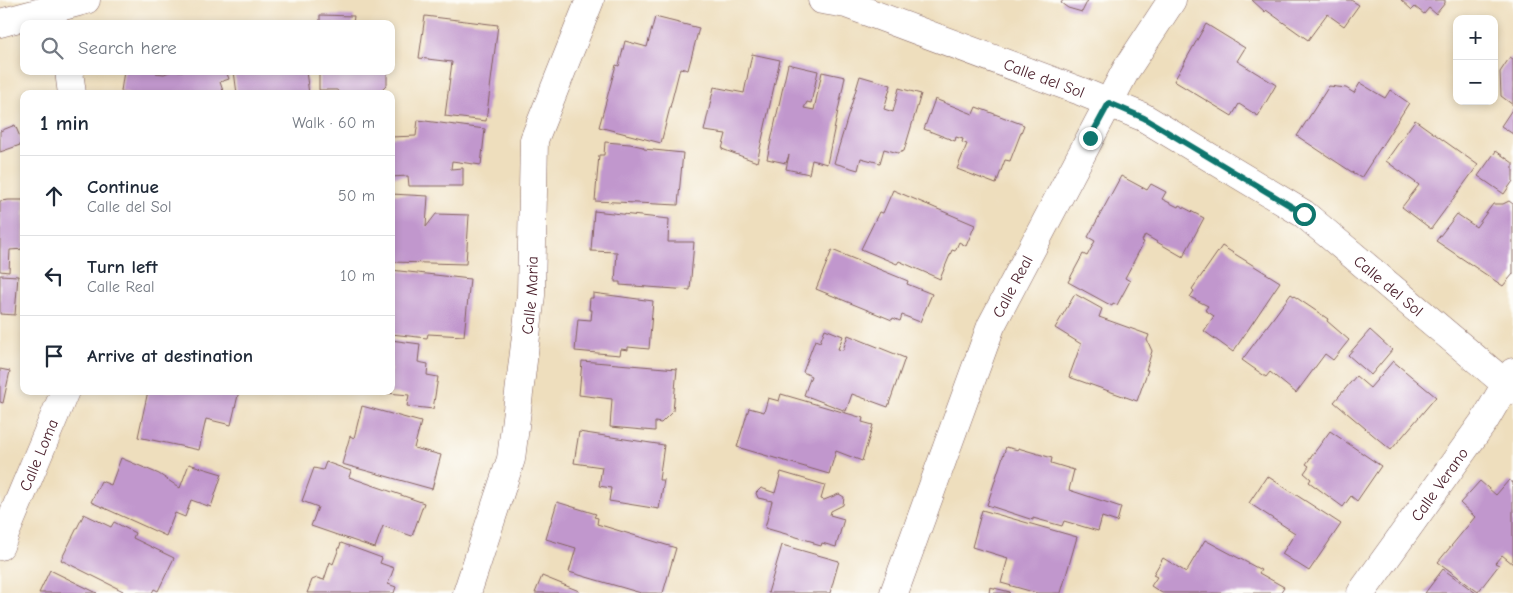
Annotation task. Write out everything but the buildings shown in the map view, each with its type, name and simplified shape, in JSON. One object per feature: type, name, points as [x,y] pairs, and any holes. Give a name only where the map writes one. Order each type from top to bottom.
[{"type":"street","points":[[0,23],[59,10],[86,0]]},
{"type":"street","name":"Calle Maria","points":[[467,593],[511,459],[531,296],[534,140],[590,0]]},
{"type":"street","name":"Calle del Sol","points":[[822,0],[846,4],[1109,103],[1144,118],[1304,214],[1511,382]]},
{"type":"street","name":"Calle Real","points":[[894,593],[991,326],[1126,70],[1172,0]]},
{"type":"street","points":[[70,75],[71,90]]},
{"type":"street","name":"Calle Verano","points":[[1360,593],[1511,382]]},
{"type":"street","name":"Calle Loma","points":[[0,546],[63,395]]},
{"type":"route","points":[[1090,138],[1109,103],[1144,118],[1304,214]]}]
